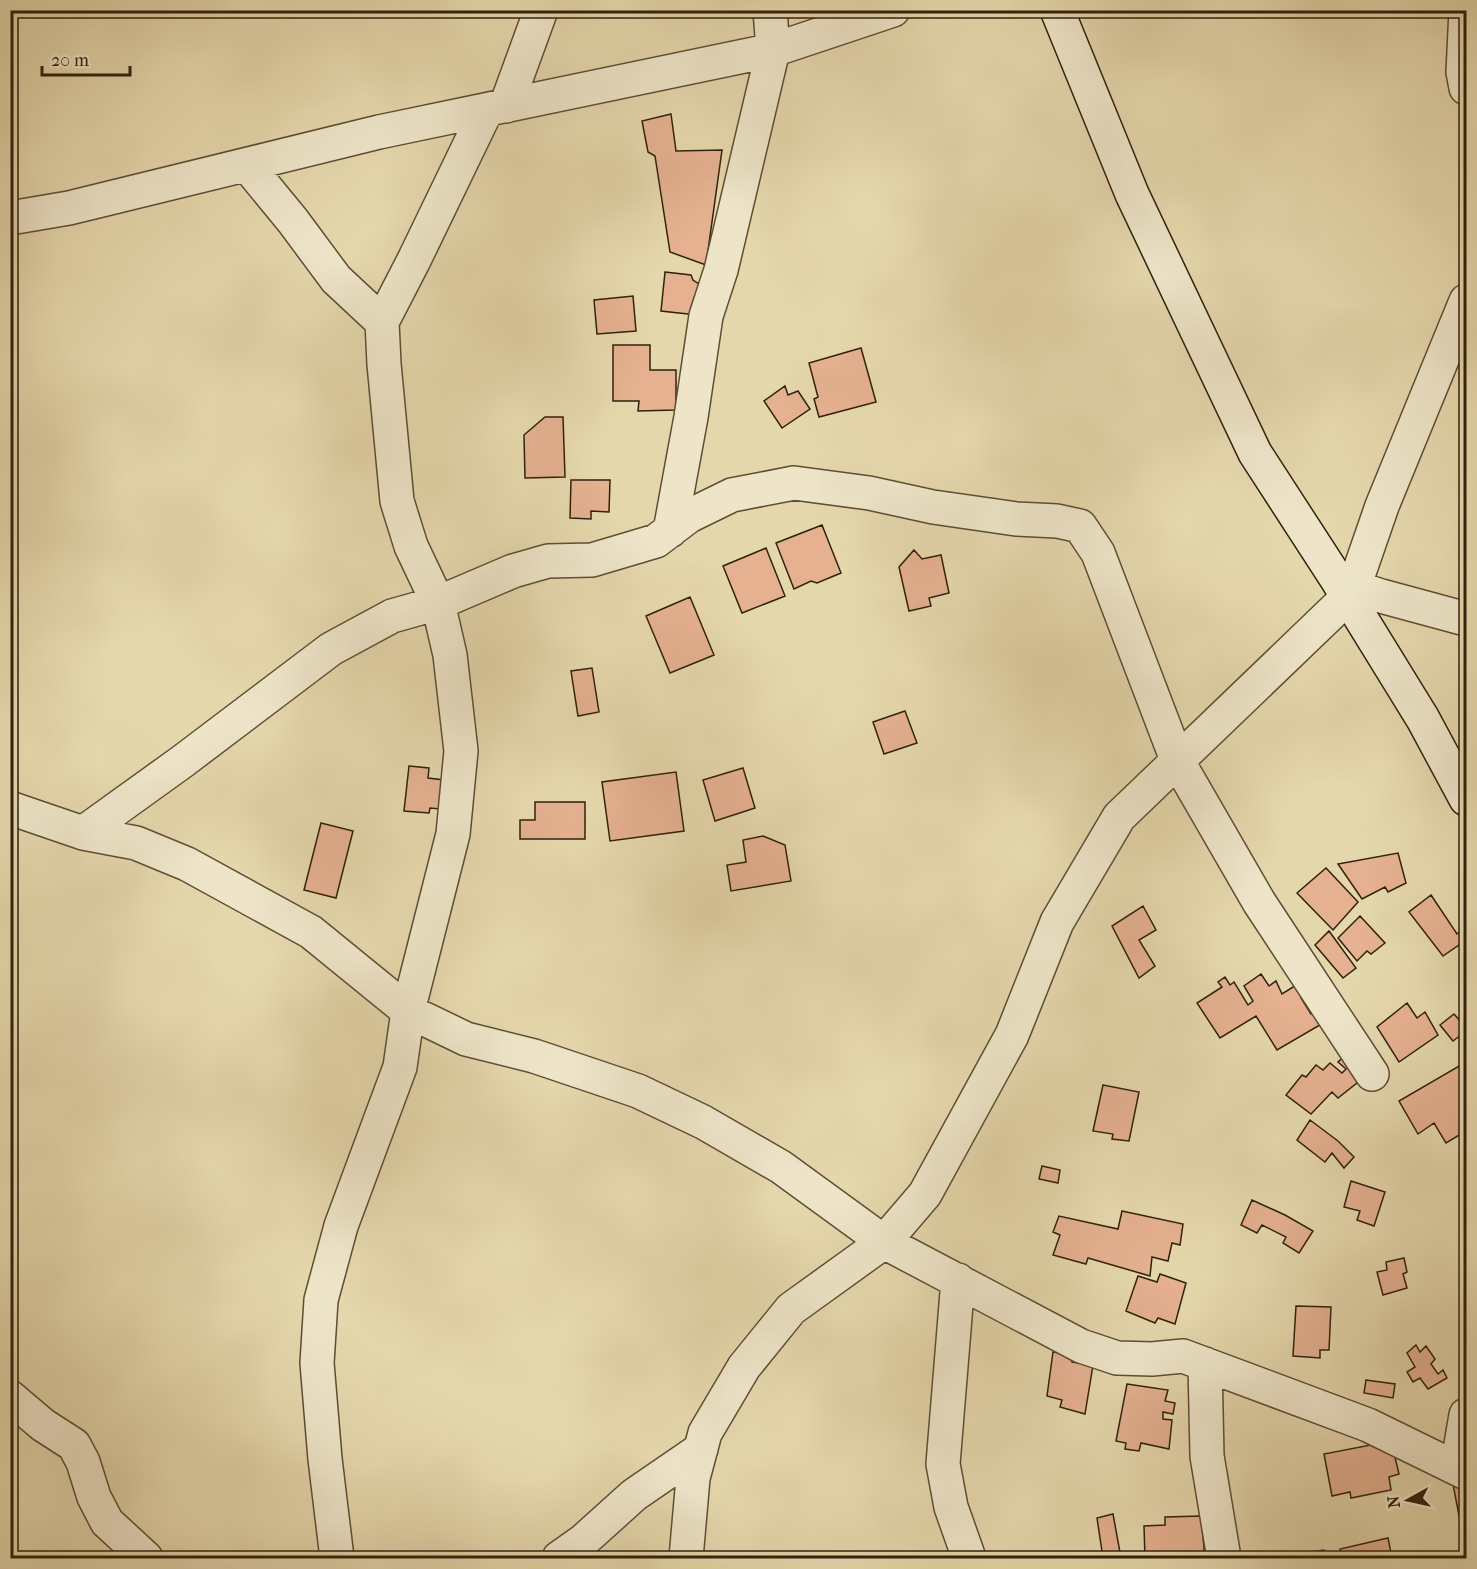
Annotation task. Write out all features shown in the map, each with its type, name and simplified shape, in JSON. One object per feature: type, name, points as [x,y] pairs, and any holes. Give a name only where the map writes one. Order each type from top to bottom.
[{"type":"street","points":[[337,1558],[325,1459],[317,1363],[321,1300],[341,1226],[400,1067],[408,1011],[453,834],[461,752],[450,655],[438,603],[411,546],[397,501],[382,322],[496,108],[541,10]]},
{"type":"street","points":[[670,531],[691,417],[706,316],[721,270],[773,50],[770,10]]},
{"type":"street","points":[[10,218],[69,208],[379,132],[773,50],[893,10]]},
{"type":"street","points":[[1057,10],[1132,194],[1255,453],[1351,592],[1467,798]]},
{"type":"street","points":[[1466,10],[1463,72],[1467,88]]},
{"type":"street","points":[[247,165],[293,220],[336,279],[382,322]]},
{"type":"street","points":[[686,1558],[693,1478],[705,1433],[744,1367],[791,1310],[884,1242],[925,1194],[1012,1035],[1057,922],[1119,817],[1351,592],[1382,506],[1467,301]]},
{"type":"street","points":[[83,833],[332,649],[392,616],[438,603],[513,571],[548,561],[592,560],[656,541],[689,516],[732,495],[794,483],[869,493],[933,507],[1016,519],[1057,521],[1080,526],[1098,553],[1177,760],[1259,902],[1372,1074]]},
{"type":"street","points":[[1351,592],[1381,596],[1467,619]]},
{"type":"street","points":[[10,808],[83,833],[136,843],[188,864],[311,932],[408,1011],[466,1039],[534,1056],[647,1095],[703,1122],[781,1167],[884,1242],[1081,1346],[1117,1358],[1152,1359],[1183,1356],[1368,1425],[1462,1471],[1467,1415]]},
{"type":"street","points":[[958,1280],[943,1464],[951,1507],[969,1558]]},
{"type":"street","points":[[1205,1364],[1206,1456],[1224,1558]]},
{"type":"street","points":[[10,1397],[42,1425],[74,1445],[83,1462],[94,1497],[107,1522],[146,1558]]},
{"type":"street","points":[[560,1558],[583,1541],[634,1495],[701,1449]]},
{"type":"building","points":[[671,114],[676,151],[722,150],[706,265],[670,252],[655,156],[648,152],[642,121]]},
{"type":"building","points":[[665,272],[691,275],[693,280],[708,290],[706,316],[661,311]]},
{"type":"building","points":[[633,296],[636,331],[597,334],[594,300]]},
{"type":"building","points":[[613,345],[650,345],[650,370],[676,370],[676,410],[638,411],[639,401],[613,401]]},
{"type":"building","points":[[861,348],[876,402],[819,417],[814,399],[818,397],[809,363]]},
{"type":"building","points":[[785,386],[788,395],[798,391],[810,409],[782,428],[764,401]]},
{"type":"building","points":[[545,417],[563,417],[565,477],[525,478],[524,435]]},
{"type":"building","points":[[571,480],[610,480],[609,512],[591,511],[591,519],[570,518]]},
{"type":"building","points":[[822,525],[841,573],[817,583],[811,581],[794,589],[776,543]]},
{"type":"building","points":[[766,548],[785,596],[742,613],[723,566]]},
{"type":"building","points":[[914,550],[922,559],[941,555],[949,593],[929,598],[931,606],[909,611],[899,567]]},
{"type":"building","points":[[690,597],[714,655],[670,673],[646,616]]},
{"type":"building","points":[[592,668],[599,712],[578,716],[571,671]]},
{"type":"building","points":[[905,711],[917,743],[884,754],[873,722]]},
{"type":"building","points":[[409,766],[429,768],[428,778],[453,781],[451,810],[430,808],[429,813],[404,811]]},
{"type":"building","points":[[743,768],[755,808],[715,821],[703,780]]},
{"type":"building","points":[[676,772],[684,831],[610,841],[602,782]]},
{"type":"building","points":[[535,802],[585,802],[585,839],[520,839],[520,820],[535,820]]},
{"type":"building","points":[[321,823],[353,831],[336,898],[304,890]]},
{"type":"building","points":[[763,836],[785,845],[791,881],[731,891],[727,865],[746,862],[743,840]]},
{"type":"building","points":[[1398,853],[1406,883],[1388,892],[1385,887],[1362,899],[1338,864]]},
{"type":"building","points":[[1326,868],[1358,902],[1333,930],[1297,893]]},
{"type":"building","points":[[1431,895],[1457,934],[1462,930],[1466,936],[1466,940],[1443,956],[1409,912]]},
{"type":"building","points":[[1143,906],[1156,930],[1139,940],[1155,966],[1139,978],[1112,926]]},
{"type":"building","points":[[1360,916],[1385,943],[1371,954],[1367,951],[1357,961],[1338,938]]},
{"type":"building","points":[[1329,931],[1356,968],[1343,978],[1315,945]]},
{"type":"building","points":[[1261,974],[1269,986],[1276,981],[1282,994],[1301,982],[1308,992],[1301,998],[1311,1014],[1317,1009],[1325,1022],[1277,1050],[1256,1016],[1220,1038],[1197,1003],[1222,987],[1218,982],[1225,977],[1230,985],[1234,982],[1248,1005],[1253,1001],[1244,986]]},
{"type":"building","points":[[1407,1003],[1417,1018],[1425,1012],[1438,1035],[1399,1062],[1377,1027]]},
{"type":"building","points":[[1454,1014],[1461,1022],[1466,1019],[1466,1031],[1453,1041],[1440,1025]]},
{"type":"building","points":[[1351,1050],[1367,1075],[1338,1098],[1332,1092],[1311,1114],[1286,1095],[1302,1075],[1306,1077],[1316,1065],[1323,1070],[1330,1063],[1342,1073],[1346,1069],[1338,1062]]},
{"type":"building","points":[[1466,1062],[1466,1131],[1446,1143],[1434,1123],[1418,1134],[1399,1101]]},
{"type":"building","points":[[1103,1085],[1139,1092],[1129,1141],[1112,1139],[1113,1134],[1093,1131]]},
{"type":"building","points":[[1310,1120],[1338,1141],[1354,1157],[1344,1168],[1332,1153],[1325,1162],[1297,1140]]},
{"type":"building","points":[[1042,1166],[1060,1170],[1058,1183],[1039,1179]]},
{"type":"building","points":[[1351,1181],[1385,1192],[1374,1226],[1357,1220],[1360,1211],[1344,1207]]},
{"type":"building","points":[[1252,1200],[1313,1231],[1299,1253],[1283,1243],[1286,1237],[1262,1225],[1257,1233],[1241,1225]]},
{"type":"building","points":[[1122,1211],[1183,1224],[1180,1245],[1172,1243],[1168,1261],[1152,1257],[1150,1276],[1088,1258],[1086,1264],[1053,1255],[1060,1235],[1053,1232],[1059,1216],[1118,1229]]},
{"type":"building","points":[[1404,1258],[1407,1272],[1403,1274],[1407,1288],[1383,1295],[1377,1272],[1387,1270],[1386,1262]]},
{"type":"building","points":[[1160,1274],[1186,1283],[1175,1324],[1158,1318],[1155,1323],[1126,1311],[1138,1276],[1157,1282]]},
{"type":"building","points":[[1296,1306],[1331,1307],[1329,1350],[1320,1350],[1320,1358],[1293,1356]]},
{"type":"building","points":[[1416,1345],[1420,1352],[1426,1346],[1435,1359],[1431,1364],[1438,1374],[1443,1370],[1447,1378],[1428,1389],[1420,1378],[1413,1382],[1407,1372],[1415,1367],[1407,1353]]},
{"type":"building","points":[[1053,1352],[1072,1355],[1072,1362],[1093,1365],[1085,1414],[1060,1407],[1062,1400],[1047,1396]]},
{"type":"building","points":[[1366,1380],[1395,1384],[1393,1398],[1364,1393]]},
{"type":"building","points":[[1127,1384],[1168,1390],[1165,1401],[1175,1403],[1173,1414],[1163,1412],[1163,1419],[1172,1420],[1169,1449],[1141,1443],[1139,1451],[1125,1449],[1126,1443],[1116,1441]]},
{"type":"building","points":[[1391,1441],[1399,1474],[1389,1477],[1391,1490],[1351,1498],[1350,1492],[1332,1496],[1324,1454]]},
{"type":"building","points":[[1466,1482],[1466,1520],[1460,1521],[1453,1484]]},
{"type":"building","points":[[1113,1514],[1121,1558],[1103,1558],[1097,1518]]},
{"type":"building","points":[[1201,1516],[1205,1558],[1145,1558],[1144,1526],[1165,1525],[1165,1517]]},
{"type":"building","points":[[1388,1538],[1392,1558],[1341,1558],[1340,1549]]},
{"type":"building","points":[[1324,1550],[1326,1558],[1275,1558],[1275,1557]]}]
